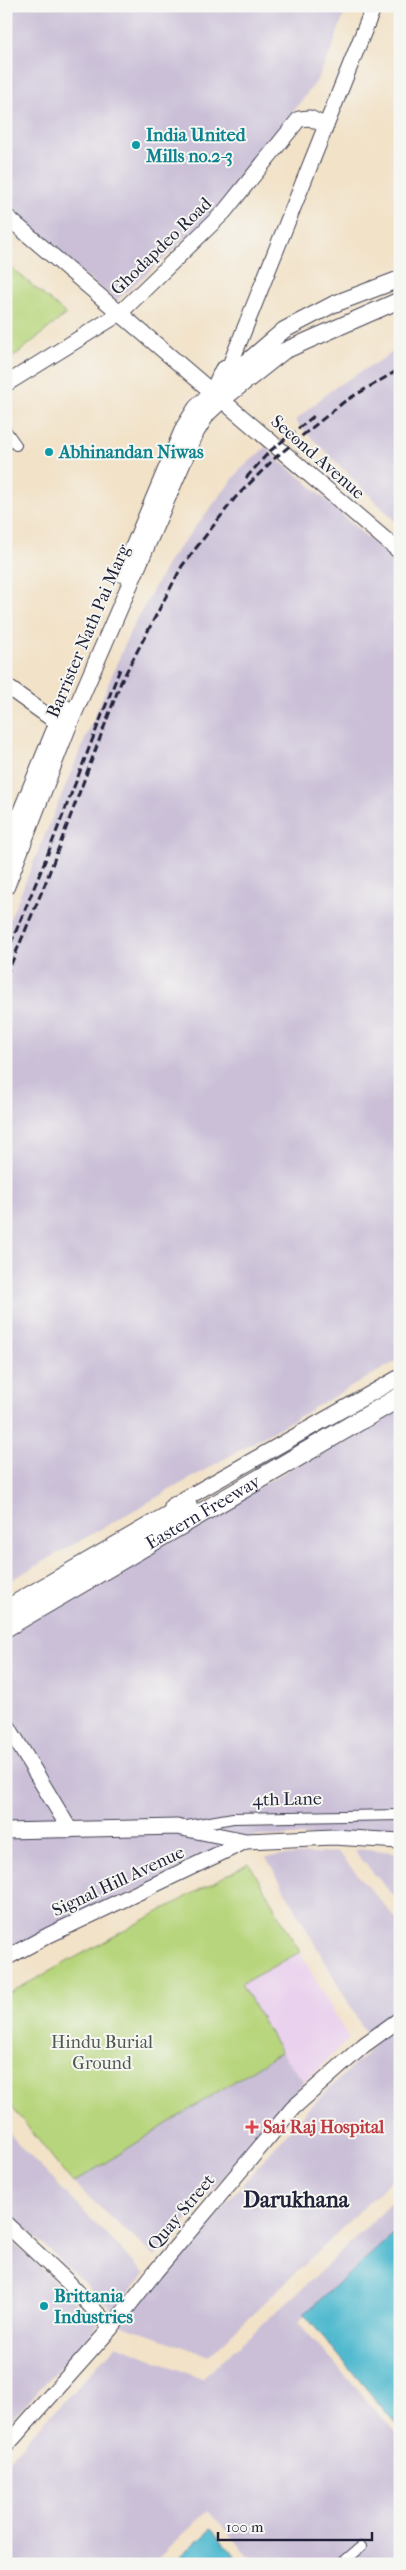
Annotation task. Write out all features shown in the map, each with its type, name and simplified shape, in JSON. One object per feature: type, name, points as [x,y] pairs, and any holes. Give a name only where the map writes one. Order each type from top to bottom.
[{"type":"highway","name":"Eastern Freeway","points":[[6,1610],[400,1384]]},
{"type":"highway","name":"Eastern Freeway","points":[[6,1627],[400,1397]]},
{"type":"main road","points":[[217,396],[284,330],[334,304],[400,279]]},
{"type":"main road","points":[[217,396],[284,351],[400,300]]},
{"type":"main road","name":"Barrister Nath Pai Marg","points":[[6,848],[62,726],[184,427],[196,408],[217,396]]},
{"type":"main road","name":"Barrister Nath Pai Marg","points":[[7,885],[62,726]]},
{"type":"street","points":[[323,124],[365,6]]},
{"type":"street","points":[[217,396],[222,370],[220,362],[374,6]]},
{"type":"street","name":"Ghodapdeo Road","points":[[6,384],[119,314],[224,212],[295,123],[305,118],[323,124]]},
{"type":"street","name":"Second Avenue","points":[[6,216],[400,552]]},
{"type":"street","points":[[6,431],[16,445]]},
{"type":"street","points":[[6,686],[62,726]]},
{"type":"street","points":[[6,1602],[400,1377]]},
{"type":"street","points":[[6,1637],[400,1404]]},
{"type":"street","points":[[6,1722],[70,1830]]},
{"type":"street","name":"4th Lane","points":[[6,1832],[177,1827],[233,1818],[400,1815]]},
{"type":"street","name":"4th Lane","points":[[177,1827],[246,1841]]},
{"type":"street","points":[[246,1841],[333,1837],[400,1841]]},
{"type":"street","name":"Signal Hill Avenue","points":[[6,1958],[49,1935],[246,1841]]},
{"type":"street","name":"Quay Street","points":[[6,2446],[111,2328],[155,2272],[293,2108],[364,2045],[400,2019]]},
{"type":"street","points":[[6,2224],[69,2283],[111,2328]]},
{"type":"street","points":[[341,2564],[361,2547]]},
{"type":"shaded area","name":"India United Mills no.2-3","points":[[6,6],[347,6],[330,54],[316,82],[212,215],[116,301],[6,209]]},
{"type":"shaded area","points":[[400,348],[400,526],[295,421],[332,389]]},
{"type":"shaded area","points":[[266,447],[279,461],[304,480],[400,568],[400,1359],[6,1583],[6,928],[130,632],[170,559],[241,469]]},
{"type":"shaded area","points":[[400,1406],[400,1836],[254,1836],[6,1953],[6,1632]]},
{"type":"shaded area","points":[[368,1849],[400,1853],[400,1903],[353,1850]]},
{"type":"shaded area","points":[[338,1852],[400,1923],[400,2172],[209,2356],[120,2324],[310,2107],[373,2047],[266,1857]]},
{"type":"shaded area","points":[[300,1952],[349,2039],[304,2082],[281,2052],[241,1984]]},
{"type":"shaded area","points":[[281,2052],[304,2082],[155,2257],[73,2183]]},
{"type":"shaded area","points":[[6,2129],[23,2149],[145,2274],[113,2310],[6,2210]]},
{"type":"shaded area","points":[[400,2195],[400,2230],[298,2322],[400,2438],[400,2564],[257,2564],[208,2511],[152,2564],[6,2564],[6,2462],[117,2345],[202,2379],[320,2272]]},
{"type":"shaded area","name":"Brittania Industries","points":[[6,2235],[99,2324],[6,2426]]},
{"type":"green space","points":[[6,263],[66,314],[6,363]]},
{"type":"green space","name":"Hindu Burial Ground","points":[[249,1863],[300,1952],[241,1984],[281,2052],[73,2183],[6,2100],[6,1995]]},
{"type":"water","points":[[400,2228],[400,2429],[304,2314]]},
{"type":"water","points":[[211,2529],[242,2564],[172,2564]]},
{"type":"railway","points":[[6,976],[45,884],[121,682],[182,566],[235,498],[276,457],[345,401],[400,369]]},
{"type":"railway","points":[[246,478],[270,451],[314,416]]},
{"type":"railway","points":[[6,955],[120,669]]},
{"type":"place","name":"India United Mills no.2-3","points":[[136,145]]},
{"type":"place","name":"Abhinandan Niwas","points":[[49,452]]},
{"type":"place","name":"Sai Raj Hospital","points":[[252,2127]]},
{"type":"place","name":"Brittania Industries","points":[[44,2306]]},
{"type":"district","name":"Darukhana","points":[[296,2199]]}]
